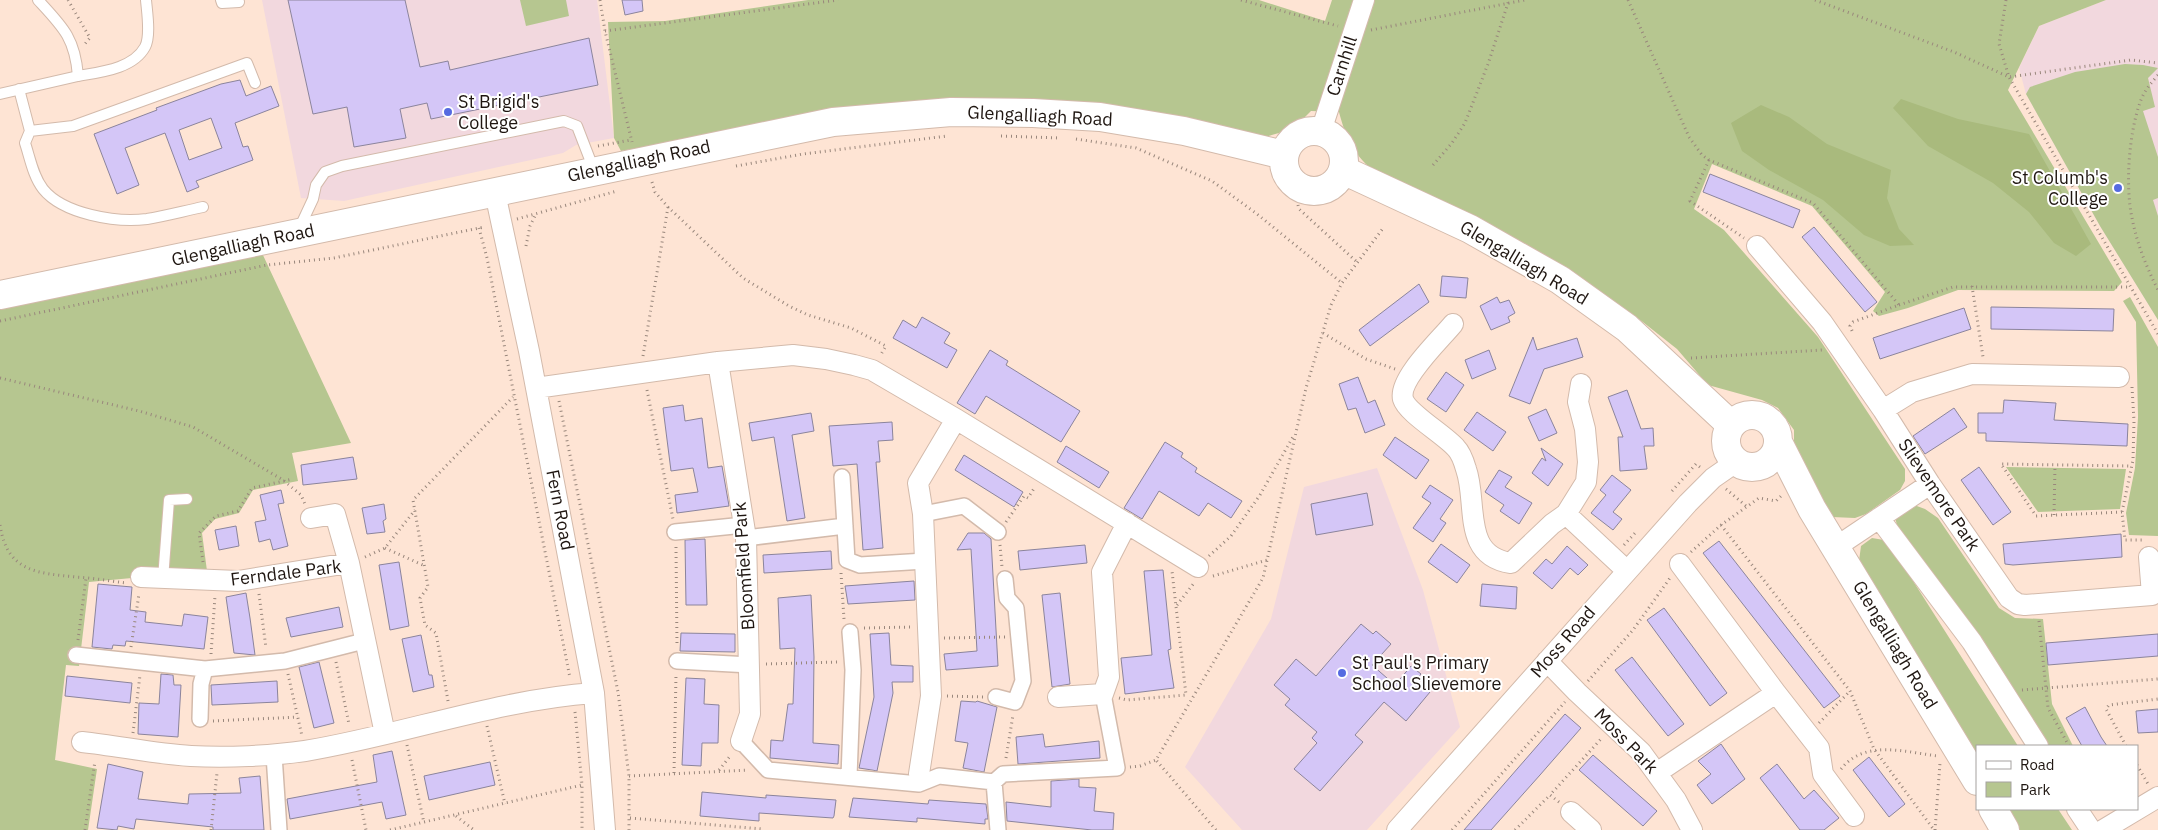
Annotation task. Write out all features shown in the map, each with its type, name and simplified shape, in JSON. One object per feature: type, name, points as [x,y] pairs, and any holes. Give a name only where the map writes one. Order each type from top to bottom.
[{"type":"main road","name":"Glengalliagh Road","points":[[0,295],[495,193],[590,159],[833,122],[950,112],[1033,113],[1100,117],[1184,131],[1284,155]]},
{"type":"main road","points":[[1321,131],[1332,136],[1343,151],[1343,170],[1339,179],[1332,186],[1313,192],[1303,190],[1289,179],[1283,163],[1284,155],[1287,145],[1294,137],[1303,132],[1321,131]]},
{"type":"main road","name":"Glengalliagh Road","points":[[1343,170],[1470,228],[1560,280],[1627,328],[1731,425]]},
{"type":"main road","points":[[1745,415],[1762,416],[1770,421],[1775,427],[1778,444],[1771,460],[1764,464],[1744,465],[1730,456],[1726,440],[1731,425],[1737,418],[1745,415]]},
{"type":"main road","name":"Glengalliagh Road","points":[[1778,444],[1812,509],[1976,779]]},
{"type":"main road","name":"Glengalliagh Road","points":[[1744,465],[1787,490],[1812,509]]},
{"type":"main road","points":[[1994,810],[2005,830]]},
{"type":"street","name":"Carnhill","points":[[1321,131],[1364,0]]},
{"type":"street","name":"Fern Road","points":[[495,193],[536,388],[594,693],[605,830]]},
{"type":"street","name":"Slievemore Park","points":[[1757,246],[1822,322],[1884,410],[1930,484],[2009,598],[2018,604],[2038,605],[2152,595],[2149,557]]},
{"type":"street","points":[[1453,324],[1410,375],[1404,388],[1403,399],[1410,410],[1443,435],[1458,450],[1470,487],[1471,515],[1475,535],[1486,552],[1498,561],[1510,563],[1552,524],[1566,514],[1586,482],[1588,462],[1585,429],[1578,402],[1581,384]]},
{"type":"street","points":[[536,388],[718,362],[793,356],[826,359],[872,370],[1168,548],[1197,573]]},
{"type":"street","name":"Bloomfield Park","points":[[718,362],[745,532],[750,714],[741,740]]},
{"type":"street","points":[[1884,410],[1912,392],[1972,374],[2119,377]]},
{"type":"street","points":[[919,779],[931,696],[923,514],[918,483],[956,419]]},
{"type":"street","name":"Moss Road","points":[[1397,830],[1688,502],[1713,478],[1744,465]]},
{"type":"street","points":[[842,477],[847,560],[860,565],[925,561]]},
{"type":"street","points":[[1836,547],[1930,484]]},
{"type":"street","points":[[923,514],[964,506],[998,532]]},
{"type":"street","points":[[311,518],[335,514],[349,563]]},
{"type":"street","points":[[1566,514],[1626,570]]},
{"type":"street","points":[[1879,518],[1972,642],[2037,745]]},
{"type":"street","points":[[741,740],[768,770],[849,778],[919,779],[939,776],[999,778],[1117,768],[1103,694],[1109,678],[1102,572],[1127,523]]},
{"type":"street","points":[[675,532],[745,532],[845,526]]},
{"type":"street","name":"Ferndale Park","points":[[141,580],[238,581],[349,563],[364,642],[394,732]]},
{"type":"street","points":[[1680,564],[1819,748],[1823,774],[1854,816]]},
{"type":"street","points":[[996,697],[1015,702],[1023,681],[1016,608],[1007,598],[1005,579]]},
{"type":"street","points":[[849,778],[853,662],[850,632]]},
{"type":"street","points":[[76,655],[205,669],[285,661],[364,642]]},
{"type":"street","points":[[677,661],[750,664]]},
{"type":"street","name":"Moss Park","points":[[1548,661],[1577,692],[1641,752],[1658,772],[1692,830]]},
{"type":"street","points":[[200,719],[201,684],[205,669]]},
{"type":"street","points":[[90,743],[192,757],[305,751],[394,732],[451,717],[573,695],[594,693]]},
{"type":"street","points":[[1658,772],[1776,693]]},
{"type":"street","points":[[1058,697],[1103,694]]},
{"type":"street","points":[[274,754],[279,830]]},
{"type":"street","points":[[998,830],[999,778]]},
{"type":"street","points":[[2138,810],[2158,798]]},
{"type":"street","points":[[2079,810],[2091,830]]},
{"type":"street","points":[[2104,830],[2138,810]]},
{"type":"street","points":[[1571,812],[1591,830]]},
{"type":"lane","points":[[38,0],[63,26],[76,55],[78,76]]},
{"type":"lane","points":[[0,94],[127,65],[145,47],[148,22],[146,0]]},
{"type":"lane","points":[[221,0],[222,3],[239,2]]},
{"type":"lane","points":[[30,131],[74,126],[246,62],[255,83]]},
{"type":"lane","points":[[19,89],[30,131],[25,143],[35,175],[50,197],[65,206],[103,216],[145,219],[203,207]]},
{"type":"lane","points":[[296,234],[313,199],[316,185],[325,172],[342,166],[564,120],[577,126],[590,159]]},
{"type":"lane","points":[[163,579],[169,500],[187,499]]},
{"type":"path","points":[[68,0],[90,38],[76,55]]},
{"type":"path","points":[[590,159],[631,140],[605,31],[600,0]]},
{"type":"path","points":[[605,31],[837,0]]},
{"type":"path","points":[[1241,0],[1333,26],[1364,31],[1525,0]]},
{"type":"path","points":[[1628,0],[1689,137],[1702,155],[1708,160],[1813,203],[1899,305]]},
{"type":"path","points":[[1815,0],[1954,52],[2009,77],[2131,60],[2158,63]]},
{"type":"path","points":[[2006,0],[1999,44],[2009,77],[2158,334]]},
{"type":"path","points":[[1433,165],[1452,143],[1464,123],[1488,64],[1508,2]]},
{"type":"path","points":[[2158,75],[2148,87],[2137,112],[2130,154],[2129,186],[2131,216],[2138,245],[2158,290]]},
{"type":"path","points":[[728,168],[803,154],[948,136]]},
{"type":"path","points":[[996,136],[1065,138]]},
{"type":"path","points":[[1075,139],[1136,148],[1212,181],[1257,214],[1342,283]]},
{"type":"path","points":[[1708,160],[1690,201],[1757,246]]},
{"type":"path","points":[[646,183],[661,180]]},
{"type":"path","points":[[652,182],[655,192],[668,207],[743,278],[796,309],[850,328],[886,346],[872,370]]},
{"type":"path","points":[[0,321],[267,265],[334,258],[479,228],[622,189]]},
{"type":"path","points":[[1298,205],[1299,209],[1358,263]]},
{"type":"path","points":[[668,207],[644,347],[643,372],[675,532],[677,661],[674,773]]},
{"type":"path","points":[[1117,768],[1140,766],[1156,760],[1250,604],[1263,578],[1296,431],[1331,305],[1342,283],[1384,227]]},
{"type":"path","points":[[479,228],[487,258],[573,695],[582,785],[582,830]]},
{"type":"path","points":[[1972,286],[1986,374]]},
{"type":"path","points":[[1660,359],[1808,352],[1840,348],[1854,334],[1850,326],[1853,322],[1953,287],[2130,287]]},
{"type":"path","points":[[1323,333],[1366,359],[1410,375]]},
{"type":"path","points":[[2119,377],[2131,376],[2134,421],[2131,466],[2122,512],[2125,540],[2147,540],[2149,557]]},
{"type":"path","points":[[0,378],[139,411],[193,427],[284,480],[302,495],[311,518]]},
{"type":"path","points":[[451,717],[436,632],[425,625],[420,598],[428,586],[413,500],[513,396]]},
{"type":"path","points":[[1176,605],[1197,573],[1230,536],[1260,495],[1296,431]]},
{"type":"path","points":[[2122,512],[2036,516],[2002,464],[2131,466]]},
{"type":"path","points":[[2054,515],[2055,465]]},
{"type":"path","points":[[1005,579],[998,532],[1024,496],[1028,498],[1046,473]]},
{"type":"path","points":[[1713,478],[1746,506]]},
{"type":"path","points":[[205,669],[212,653],[211,580],[199,533],[216,516],[238,511],[252,488],[293,479]]},
{"type":"path","points":[[1452,830],[1557,709],[1577,692],[1633,630],[1680,564],[1698,543],[1759,498],[1776,500],[1787,490]]},
{"type":"path","points":[[349,563],[385,548],[416,509]]},
{"type":"path","points":[[0,525],[2,538],[7,550],[32,571],[86,578],[141,580],[131,748]]},
{"type":"path","points":[[1721,525],[1850,691],[1874,749],[1934,830]]},
{"type":"path","points":[[385,548],[425,566]]},
{"type":"path","points":[[1168,548],[1186,695]]},
{"type":"path","points":[[847,560],[841,574],[844,623],[850,632],[869,627],[928,633],[1019,637]]},
{"type":"path","points":[[1197,573],[1268,560]]},
{"type":"path","points":[[76,655],[86,578]]},
{"type":"path","points":[[256,578],[268,663]]},
{"type":"path","points":[[2038,605],[2048,708],[2068,745]]},
{"type":"path","points":[[333,649],[353,741],[352,762],[366,830]]},
{"type":"path","points":[[285,661],[305,751]]},
{"type":"path","points":[[750,664],[853,662]]},
{"type":"path","points":[[2004,694],[2046,688],[2158,679]]},
{"type":"path","points":[[1808,734],[1850,691]]},
{"type":"path","points":[[1103,694],[1127,700],[1186,695],[1193,698]]},
{"type":"path","points":[[931,696],[996,697]]},
{"type":"path","points":[[2125,745],[2106,709],[2109,705],[2158,699]]},
{"type":"path","points":[[999,778],[1015,702]]},
{"type":"path","points":[[484,711],[504,804]]},
{"type":"path","points":[[200,719],[211,721],[298,717]]},
{"type":"path","points":[[1515,830],[1613,726]]},
{"type":"path","points":[[394,732],[424,823]]},
{"type":"path","points":[[86,830],[90,743]]},
{"type":"path","points":[[1830,784],[1850,758],[1874,749],[1941,756],[1934,830]]},
{"type":"path","points":[[211,830],[219,756]]},
{"type":"path","points":[[1156,760],[1216,830]]},
{"type":"path","points":[[629,776],[768,770]]},
{"type":"path","points":[[390,830],[582,785]]},
{"type":"path","points":[[1550,795],[1571,812]]},
{"type":"path","points":[[455,815],[474,830]]},
{"type":"path","points":[[630,818],[763,829]]},
{"type":"shaded area","name":"St Brigid's College","points":[[262,0],[597,0],[614,138],[576,145],[563,153],[344,201],[301,198]]},
{"type":"shaded area","name":"St Columb's College","points":[[2106,0],[2158,0],[2158,320],[2100,226],[2026,94],[2019,68],[2039,26]]},
{"type":"shaded area","name":"St Paul's Primary School Slievemore","points":[[1377,468],[1423,590],[1460,727],[1367,830],[1242,830],[1185,767],[1271,619],[1304,487]]},
{"type":"green space","points":[[520,0],[566,0],[569,16],[526,26]]},
{"type":"green space","points":[[808,0],[1259,0],[1325,21],[1332,0],[2106,0],[2039,26],[2008,90],[2122,282],[2114,291],[1958,290],[1879,316],[1873,311],[1885,292],[1812,206],[1712,164],[1694,209],[1724,230],[1818,337],[1905,469],[1905,481],[1900,490],[1866,514],[1855,518],[1832,517],[1794,451],[1794,430],[1778,408],[1762,400],[1708,385],[1677,349],[1639,319],[1611,306],[1369,167],[1350,142],[1339,112],[1311,111],[1293,129],[1265,137],[844,113],[621,151],[614,138],[608,22],[665,21]]},
{"type":"green space","name":"St Columb's College","points":[[2125,64],[2158,68],[2148,78],[2155,107],[2143,111],[2158,157],[2158,198],[2153,200],[2158,216],[2158,320],[2100,226],[2026,94],[2030,87],[2075,72]]},
{"type":"green space","points":[[1901,99],[1958,119],[2029,134],[2091,244],[2076,256],[2054,243],[2029,212],[1993,183],[1928,146],[1893,108]]},
{"type":"green space","points":[[1761,105],[1789,117],[1827,144],[1891,170],[1887,198],[1899,229],[1914,245],[1890,246],[1864,235],[1823,200],[1769,170],[1742,151],[1731,123]]},
{"type":"green space","points":[[262,253],[351,443],[292,453],[298,481],[253,490],[239,513],[215,519],[202,533],[207,571],[89,582],[79,666],[66,665],[55,760],[97,769],[88,830],[0,830],[0,309]]},
{"type":"green space","points":[[2130,297],[2158,347],[2158,536],[2129,535],[2126,513],[2135,468],[2138,417],[2136,322],[2123,301]]},
{"type":"green space","points":[[2006,467],[2126,469],[2120,509],[2038,512]]},
{"type":"green space","points":[[1914,505],[1925,509],[1938,518],[1999,608],[2015,618],[2043,619],[2052,704],[2072,745],[2048,745],[2017,694],[1897,526],[1895,516]]},
{"type":"green space","points":[[1872,538],[1884,540],[1894,551],[2017,745],[1976,745],[1976,760],[1859,561],[1861,546]]},
{"type":"green space","points":[[2006,810],[2059,810],[2072,830],[2018,830]]},
{"type":"building","points":[[288,0],[405,0],[420,67],[448,61],[450,70],[589,38],[598,85],[431,119],[427,103],[400,109],[406,138],[354,147],[347,107],[313,114]]},
{"type":"building","points":[[622,0],[642,0],[643,11],[625,15]]},
{"type":"building","points":[[240,80],[246,96],[271,86],[279,106],[235,123],[243,147],[248,146],[253,160],[196,181],[199,187],[187,192],[165,133],[125,148],[139,185],[117,194],[94,134],[221,84]],"holes":[[[211,118],[222,148],[189,160],[179,130]]]},
{"type":"building","points":[[1710,174],[1800,210],[1793,228],[1703,192]]},
{"type":"building","points":[[1814,227],[1877,302],[1865,312],[1802,237]]},
{"type":"building","points":[[1442,276],[1468,278],[1466,298],[1440,296]]},
{"type":"building","points":[[1419,284],[1429,302],[1370,346],[1359,330]]},
{"type":"building","points":[[1497,297],[1500,303],[1509,300],[1515,313],[1508,317],[1510,322],[1491,330],[1480,306]]},
{"type":"building","points":[[1991,307],[2114,309],[2113,331],[1991,329]]},
{"type":"building","points":[[1964,308],[1971,329],[1880,359],[1873,338]]},
{"type":"building","points":[[922,317],[950,333],[944,343],[957,350],[947,368],[893,338],[903,320],[916,328]]},
{"type":"building","points":[[1533,337],[1537,350],[1577,338],[1583,357],[1544,369],[1530,404],[1509,396]]},
{"type":"building","points":[[990,350],[1008,361],[1006,365],[1080,411],[1061,442],[986,396],[975,414],[957,403]]},
{"type":"building","points":[[1489,350],[1496,369],[1472,379],[1465,360]]},
{"type":"building","points":[[1446,372],[1464,385],[1446,412],[1427,399]]},
{"type":"building","points":[[1358,377],[1368,403],[1375,400],[1385,425],[1365,433],[1356,408],[1348,410],[1339,384]]},
{"type":"building","points":[[1627,390],[1641,429],[1653,428],[1654,446],[1644,446],[1647,469],[1620,471],[1618,437],[1623,437],[1608,397]]},
{"type":"building","points":[[2004,400],[2056,403],[2054,420],[2128,424],[2127,446],[1986,441],[1986,433],[1978,433],[1978,413],[2003,413]]},
{"type":"building","points":[[683,405],[685,421],[702,418],[708,468],[722,466],[729,506],[677,513],[675,495],[698,492],[693,468],[671,471],[663,408]]},
{"type":"building","points":[[1954,408],[1967,427],[1925,454],[1913,436]]},
{"type":"building","points":[[1546,409],[1557,433],[1539,441],[1528,417]]},
{"type":"building","points":[[1477,412],[1506,432],[1493,451],[1464,430]]},
{"type":"building","points":[[811,413],[814,431],[792,435],[805,518],[787,521],[774,437],[752,441],[749,423]]},
{"type":"building","points":[[892,422],[893,440],[878,441],[880,462],[876,462],[883,548],[863,550],[857,464],[833,466],[829,426]]},
{"type":"building","points":[[1395,437],[1429,460],[1416,479],[1383,455]]},
{"type":"building","points":[[1165,442],[1183,453],[1181,457],[1197,468],[1195,472],[1242,501],[1231,518],[1208,503],[1199,516],[1159,491],[1142,519],[1124,508]]},
{"type":"building","points":[[1066,446],[1109,472],[1099,488],[1057,462]]},
{"type":"building","points":[[1541,448],[1563,464],[1548,486],[1532,473],[1542,458],[1546,461]]},
{"type":"building","points":[[964,455],[1023,492],[1014,507],[955,470]]},
{"type":"building","points":[[353,457],[357,479],[303,485],[301,465]]},
{"type":"building","points":[[1979,467],[2011,512],[1993,525],[1961,480]]},
{"type":"building","points":[[1499,470],[1512,477],[1505,487],[1532,503],[1519,524],[1500,511],[1504,505],[1485,492]]},
{"type":"building","points":[[1612,475],[1631,490],[1613,512],[1622,519],[1613,530],[1591,513],[1606,495],[1600,490]]},
{"type":"building","points":[[1430,485],[1453,500],[1440,519],[1446,523],[1433,542],[1413,528],[1431,503],[1422,497]]},
{"type":"building","points":[[281,490],[284,503],[278,504],[288,546],[273,550],[270,539],[259,542],[255,522],[266,520],[260,495]]},
{"type":"building","points":[[1367,493],[1373,525],[1316,535],[1311,504]]},
{"type":"building","points":[[384,504],[386,519],[383,521],[385,532],[367,534],[362,508]]},
{"type":"building","points":[[236,526],[239,546],[219,550],[215,530]]},
{"type":"building","points":[[968,533],[984,533],[991,539],[998,666],[946,670],[944,654],[977,651],[971,549],[957,550]]},
{"type":"building","points":[[2121,534],[2122,557],[2005,564],[2003,544]]},
{"type":"building","points":[[705,539],[707,605],[686,605],[685,540]]},
{"type":"building","points":[[1719,541],[1840,696],[1824,708],[1703,553]]},
{"type":"building","points":[[1441,544],[1470,565],[1457,583],[1428,562]]},
{"type":"building","points":[[1085,545],[1087,563],[1020,570],[1018,551]]},
{"type":"building","points":[[1567,546],[1588,565],[1578,575],[1570,568],[1552,589],[1533,573],[1546,559],[1552,564]]},
{"type":"building","points":[[831,551],[832,569],[764,573],[763,555]]},
{"type":"building","points":[[399,562],[409,626],[390,630],[379,565]]},
{"type":"building","points":[[1163,570],[1171,649],[1168,650],[1174,688],[1125,694],[1121,658],[1152,655],[1144,571]]},
{"type":"building","points":[[914,581],[915,600],[848,604],[845,586]]},
{"type":"building","points":[[98,584],[132,587],[130,610],[146,612],[145,622],[182,626],[184,614],[208,617],[204,649],[126,641],[125,646],[113,645],[112,649],[92,647]]},
{"type":"building","points":[[1482,584],[1517,587],[1516,609],[1480,606]]},
{"type":"building","points":[[246,593],[255,655],[234,653],[226,597]]},
{"type":"building","points":[[1060,593],[1070,684],[1052,687],[1042,595]]},
{"type":"building","points":[[811,595],[814,657],[813,743],[839,745],[838,764],[770,758],[771,740],[783,741],[788,704],[793,704],[795,648],[780,649],[778,598]]},
{"type":"building","points":[[339,607],[343,627],[291,637],[286,618]]},
{"type":"building","points":[[1664,608],[1727,693],[1710,706],[1647,620]]},
{"type":"building","points":[[1361,624],[1373,634],[1376,631],[1391,644],[1372,665],[1395,685],[1411,666],[1421,674],[1416,680],[1430,692],[1406,721],[1384,702],[1355,735],[1363,742],[1320,791],[1294,769],[1317,743],[1312,738],[1317,732],[1285,705],[1290,699],[1274,685],[1296,659],[1316,676]]},
{"type":"building","points":[[681,633],[735,634],[735,652],[680,651]]},
{"type":"building","points":[[889,633],[891,665],[913,666],[913,682],[892,682],[893,693],[877,771],[859,768],[874,697],[870,634]]},
{"type":"building","points":[[2158,634],[2158,656],[2048,665],[2046,643]]},
{"type":"building","points":[[421,635],[429,675],[432,675],[434,687],[413,692],[402,639]]},
{"type":"building","points":[[1632,657],[1684,724],[1668,736],[1615,670]]},
{"type":"building","points":[[319,662],[334,723],[314,728],[299,667]]},
{"type":"building","points":[[161,674],[173,675],[174,685],[181,685],[178,737],[138,734],[139,703],[159,704]]},
{"type":"building","points":[[67,676],[132,683],[130,703],[65,696]]},
{"type":"building","points":[[686,678],[705,679],[704,704],[719,705],[718,743],[702,743],[701,766],[682,765]]},
{"type":"building","points":[[277,681],[278,702],[212,705],[211,685]]},
{"type":"building","points":[[961,701],[977,701],[997,707],[984,772],[963,768],[968,743],[955,741]]},
{"type":"building","points":[[2085,707],[2106,745],[2081,745],[2066,718]]},
{"type":"building","points":[[2158,709],[2158,732],[2138,733],[2136,711]]},
{"type":"building","points":[[1565,714],[1581,728],[1491,830],[1464,830]]},
{"type":"building","points":[[1043,734],[1045,747],[1099,741],[1100,758],[1018,764],[1016,737]]},
{"type":"building","points":[[1721,744],[1745,779],[1712,804],[1697,785],[1711,774],[1698,761]]},
{"type":"building","points":[[392,751],[406,815],[386,819],[382,802],[290,819],[287,799],[377,782],[373,755]]},
{"type":"building","points":[[1593,755],[1657,811],[1643,826],[1579,770]]},
{"type":"building","points":[[1869,757],[1905,804],[1889,817],[1853,770]]},
{"type":"building","points":[[490,762],[495,785],[429,800],[424,776]]},
{"type":"building","points":[[108,764],[143,772],[138,799],[188,804],[189,794],[241,793],[239,778],[260,776],[264,830],[213,830],[213,827],[136,819],[134,829],[118,826],[117,830],[97,828]]},
{"type":"building","points":[[1777,764],[1804,799],[1814,790],[1839,818],[1824,830],[1800,830],[1760,778]]},
{"type":"building","points":[[1079,779],[1079,787],[1096,788],[1094,811],[1114,813],[1113,830],[1092,830],[1007,821],[1006,802],[1051,807],[1051,781]]},
{"type":"building","points":[[702,792],[766,798],[766,795],[836,800],[833,818],[759,813],[759,821],[700,816]]},
{"type":"building","points":[[853,798],[928,804],[929,800],[986,804],[988,819],[985,819],[985,824],[917,818],[917,822],[849,817]]},
{"type":"place","name":"St Brigid's College","points":[[448,112]]},
{"type":"place","name":"St Columb's College","points":[[2118,188]]},
{"type":"place","name":"St Paul's Primary School Slievemore","points":[[1342,673]]}]
